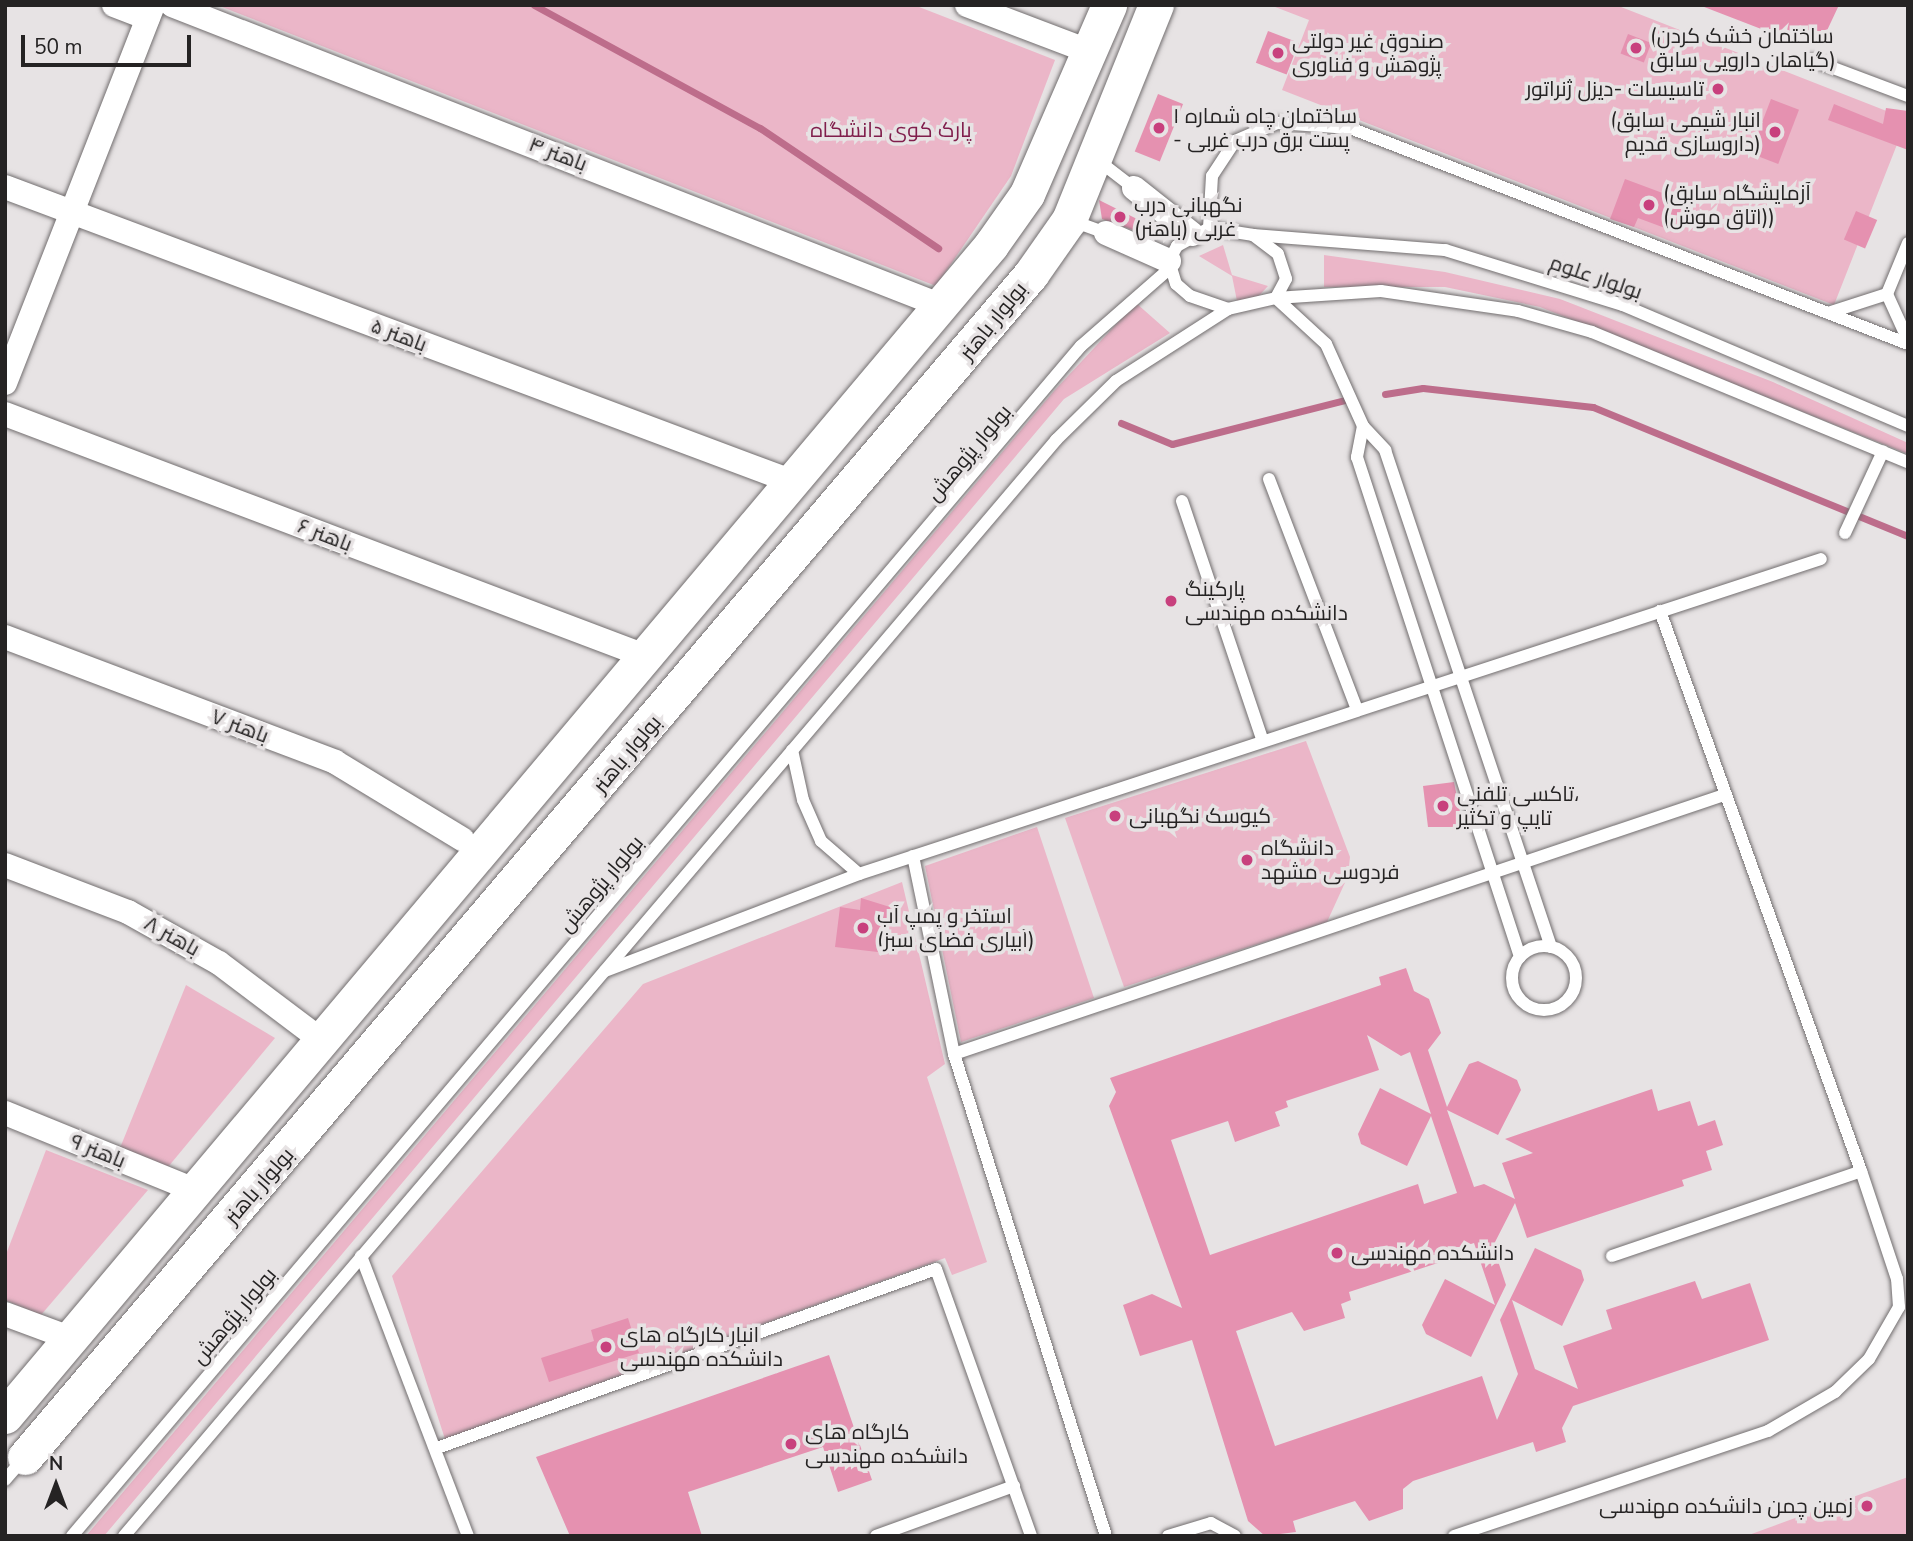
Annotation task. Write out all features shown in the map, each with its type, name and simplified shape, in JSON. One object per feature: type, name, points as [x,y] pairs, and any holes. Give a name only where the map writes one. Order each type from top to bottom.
[{"type":"street","points":[[5,383],[150,11],[114,5]]},
{"type":"street","name":"باهنر ۴","points":[[172,5],[942,306]]},
{"type":"street","points":[[967,5],[1091,52]]},
{"type":"street","points":[[23,1459],[6,1415],[192,1189],[942,306],[1027,194],[1091,52],[1109,5]]},
{"type":"street","name":"بولوار باهنر","points":[[23,1459],[981,337],[1069,220],[1156,5]]},
{"type":"street","name":"باهنر ۵","points":[[5,187],[793,482]]},
{"type":"street","points":[[1134,188],[1201,231]]},
{"type":"street","points":[[1106,233],[1169,265]]},
{"type":"street","name":"باهنر ۶","points":[[5,414],[645,656]]},
{"type":"street","name":"باهنر ۷","points":[[5,637],[335,762],[462,839]]},
{"type":"street","points":[[578,736],[615,768]]},
{"type":"street","name":"باهنر ۸","points":[[5,865],[128,912],[219,963],[320,1039]]},
{"type":"street","name":"باهنر ۹","points":[[5,1113],[192,1189]]},
{"type":"street","points":[[5,1314],[70,1338]]},
{"type":"lane","points":[[1812,60],[1908,96]]},
{"type":"lane","points":[[1228,309],[1190,296],[1169,265],[1201,231],[1212,176],[1235,141],[1277,123],[1350,128],[1908,342]]},
{"type":"lane","points":[[1095,158],[1134,188]]},
{"type":"lane","points":[[1069,220],[1106,233]]},
{"type":"lane","points":[[1201,231],[1253,234],[1285,267],[1276,298]]},
{"type":"lane","name":"بولوار علوم","points":[[1253,234],[1445,250],[1623,305],[1908,426]]},
{"type":"lane","points":[[1908,243],[1887,294],[1908,342]]},
{"type":"lane","name":"بولوار پژوهش","points":[[72,1536],[1081,346],[1169,265]]},
{"type":"lane","points":[[124,1536],[1056,440],[1116,381],[1228,309],[1276,298],[1381,291],[1518,311],[1592,332],[1908,462]]},
{"type":"lane","points":[[1828,313],[1887,294]]},
{"type":"lane","points":[[1276,298],[1326,344],[1363,426],[1385,450],[1551,947],[1574,969],[1574,991],[1559,1007],[1536,1010],[1518,998],[1511,977],[1520,957],[1497,876],[1357,457],[1363,426]]},
{"type":"lane","points":[[1846,533],[1860,491],[1882,451]]},
{"type":"lane","points":[[1269,479],[1357,709]]},
{"type":"lane","points":[[1182,501],[1263,741]]},
{"type":"lane","points":[[603,972],[859,874],[1431,683],[1821,559]]},
{"type":"lane","points":[[1454,1536],[1768,1432],[1835,1392],[1870,1359],[1899,1307],[1896,1279],[1861,1171],[1660,611]]},
{"type":"lane","points":[[792,750],[803,800],[821,841],[859,874]]},
{"type":"lane","points":[[954,1054],[1497,876],[1724,795]]},
{"type":"lane","points":[[913,856],[954,1054],[1106,1536]]},
{"type":"lane","points":[[1520,957],[1551,947]]},
{"type":"lane","points":[[1612,1256],[1861,1171]]},
{"type":"lane","points":[[362,1256],[468,1536]]},
{"type":"lane","points":[[436,1448],[936,1269],[1031,1536]]},
{"type":"lane","points":[[876,1536],[1014,1486]]},
{"type":"lane","points":[[1168,1536],[1211,1524],[1235,1536]]},
{"type":"green space","name":"پارک کوی دانشگاه","points":[[217,5],[914,5],[1055,60],[1011,176],[936,286]]},
{"type":"green space","points":[[1270,5],[1616,5],[1907,119],[1834,305],[1282,90],[1309,20]]},
{"type":"green space","points":[[1223,245],[1232,275],[1268,286],[1255,300],[1237,301],[1232,276],[1199,256]]},
{"type":"green space","points":[[1324,255],[1445,272],[1560,299],[1773,382],[1908,443],[1908,454],[1540,307],[1445,287],[1324,287]]},
{"type":"green space","points":[[1136,303],[1170,333],[1064,399],[104,1536],[86,1536],[1054,391]]},
{"type":"green space","points":[[1306,741],[1350,857],[1348,876],[1327,922],[1124,987],[1065,818]]},
{"type":"green space","points":[[1037,827],[1094,998],[961,1042],[925,866]]},
{"type":"green space","points":[[902,882],[945,1064],[927,1077],[987,1262],[952,1275],[945,1258],[445,1439],[392,1276],[643,984]]},
{"type":"green space","points":[[186,985],[275,1038],[168,1167],[120,1148]]},
{"type":"green space","points":[[46,1150],[148,1190],[41,1315],[5,1300],[5,1257]]},
{"type":"green space","name":"زمین چمن دانشکده مهندسی","points":[[1908,1477],[1908,1536],[1746,1536]]},
{"type":"building","points":[[1699,5],[1839,5],[1823,39],[1795,29],[1790,40]]},
{"type":"building","name":"صندوق غیر دولتی پژوهش و فناوری","points":[[1268,31],[1299,43],[1287,75],[1256,63]]},
{"type":"building","name":"(ساختمان خشک کردن گیاهان دارویی سابق)","points":[[1628,34],[1651,43],[1644,63],[1620,54]]},
{"type":"building","name":"ساختمان چاه شماره ۱ - پست برق درب غربی","points":[[1158,94],[1183,104],[1160,162],[1135,151]]},
{"type":"building","name":"(انبار شیمی سابق داروسازی قدیم)","points":[[1771,99],[1799,110],[1778,164],[1750,153]]},
{"type":"building","points":[[1834,104],[1883,124],[1886,108],[1908,111],[1908,150],[1828,120]]},
{"type":"building","name":"(آزمایشگاه سابق (اتاق موش))","points":[[1625,179],[1684,201],[1673,231],[1638,218],[1634,227],[1610,219]]},
{"type":"building","name":"نگهبانی درب غربی (باهنر)","points":[[1099,200],[1159,230],[1155,238],[1102,219]]},
{"type":"building","points":[[1856,211],[1877,220],[1865,249],[1844,240]]},
{"type":"building","name":"تاکسی تلفنی، تایپ و تکثیر","points":[[1454,782],[1463,827],[1428,827],[1423,786]]},
{"type":"building","name":"استخر و پمپ آب (آبیاری فضای سبز)","points":[[861,898],[890,907],[886,953],[835,947],[840,907],[860,910]]},
{"type":"building","name":"دانشکده مهندسی","points":[[1406,968],[1414,991],[1429,999],[1441,1033],[1428,1050],[1447,1107],[1469,1064],[1478,1061],[1517,1080],[1521,1090],[1498,1135],[1447,1110],[1474,1187],[1484,1184],[1515,1199],[1502,1163],[1533,1153],[1505,1139],[1652,1089],[1658,1111],[1690,1101],[1698,1126],[1715,1120],[1723,1145],[1706,1151],[1712,1170],[1682,1180],[1684,1186],[1527,1238],[1515,1203],[1493,1246],[1506,1285],[1471,1357],[1426,1334],[1422,1325],[1445,1279],[1495,1305],[1474,1243],[1441,1254],[1444,1261],[1349,1292],[1351,1300],[1341,1304],[1345,1318],[1304,1331],[1292,1312],[1236,1331],[1275,1446],[1482,1376],[1497,1420],[1518,1374],[1500,1320],[1535,1248],[1581,1270],[1584,1280],[1562,1326],[1512,1300],[1535,1369],[1578,1389],[1563,1346],[1612,1329],[1606,1310],[1695,1281],[1702,1299],[1750,1283],[1769,1340],[1573,1406],[1562,1428],[1566,1442],[1536,1452],[1533,1442],[1413,1481],[1403,1489],[1403,1509],[1369,1521],[1355,1501],[1293,1521],[1296,1532],[1265,1536],[1248,1521],[1192,1340],[1140,1356],[1123,1305],[1152,1294],[1182,1308],[1109,1106],[1116,1092],[1110,1078],[1381,985],[1379,977]],"holes":[[[1367,1035],[1401,1056],[1410,1052],[1431,1114],[1380,1088],[1358,1134],[1361,1144],[1407,1166],[1431,1116],[1457,1193],[1424,1204],[1418,1184],[1210,1255],[1171,1140],[1228,1121],[1235,1142],[1280,1126],[1275,1112],[1288,1107],[1286,1101],[1379,1070]]]},
{"type":"building","name":"انبار کارگاه های دانشکده مهندسی","points":[[628,1318],[639,1353],[549,1382],[541,1358],[594,1341],[591,1330]]},
{"type":"building","name":"کارگاه های دانشکده مهندسی","points":[[829,1355],[872,1480],[838,1492],[823,1447],[688,1492],[702,1536],[570,1536],[536,1457]]},
{"type":"waterway","points":[[534,5],[760,128],[938,248]]},
{"type":"waterway","points":[[1385,394],[1423,388],[1593,407],[1908,536]]},
{"type":"waterway","points":[[1121,423],[1172,444],[1344,400]]},
{"type":"place","name":"(ساختمان خشک کردن گیاهان دارویی سابق)","points":[[1636,48]]},
{"type":"place","name":"صندوق غیر دولتی پژوهش و فناوری","points":[[1278,53]]},
{"type":"place","name":"تاسیسات -دیزل ژنراتور","points":[[1718,89]]},
{"type":"place","name":"ساختمان چاه شماره ۱ - پست برق درب غربی","points":[[1159,128]]},
{"type":"place","name":"(انبار شیمی سابق داروسازی قدیم)","points":[[1775,132]]},
{"type":"place","name":"(آزمایشگاه سابق (اتاق موش))","points":[[1649,205]]},
{"type":"place","name":"نگهبانی درب غربی (باهنر)","points":[[1120,217]]},
{"type":"place","name":"پارکینگ دانشکده مهندسی","points":[[1171,601]]},
{"type":"place","name":"تاکسی تلفنی، تایپ و تکثیر","points":[[1443,806]]},
{"type":"place","name":"کیوسک نگهبانی","points":[[1115,816]]},
{"type":"place","name":"دانشگاه فردوسی مشهد","points":[[1247,860]]},
{"type":"place","name":"استخر و پمپ آب (آبیاری فضای سبز)","points":[[863,928]]},
{"type":"place","name":"دانشکده مهندسی","points":[[1337,1253]]},
{"type":"place","name":"انبار کارگاه های دانشکده مهندسی","points":[[606,1347]]},
{"type":"place","name":"کارگاه های دانشکده مهندسی","points":[[791,1444]]},
{"type":"place","name":"زمین چمن دانشکده مهندسی","points":[[1867,1506]]}]
